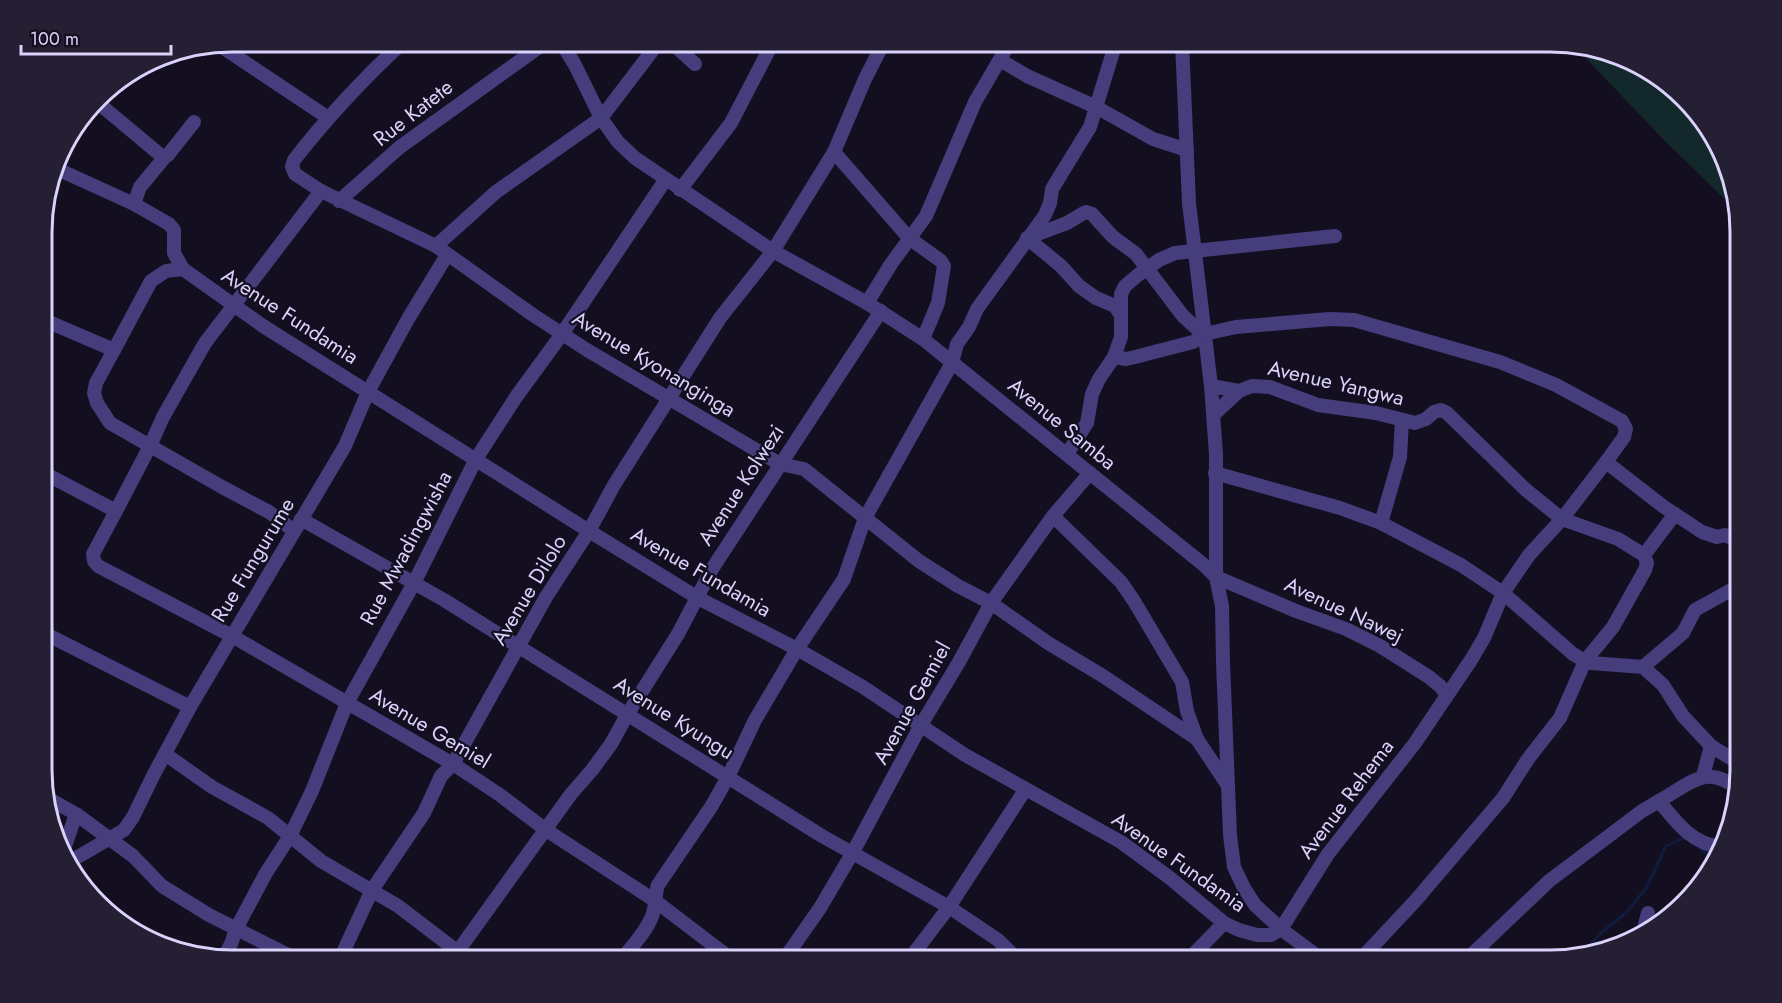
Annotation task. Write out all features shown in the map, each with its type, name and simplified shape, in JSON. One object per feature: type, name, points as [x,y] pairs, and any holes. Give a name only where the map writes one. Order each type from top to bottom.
[{"type":"street","points":[[231,53],[327,117],[392,53]]},
{"type":"street","name":"Rue Katete","points":[[339,201],[400,147],[531,53]]},
{"type":"street","name":"Avenue Samba","points":[[568,53],[601,118],[618,142],[636,158],[773,251],[881,311],[923,339],[1216,577]]},
{"type":"street","points":[[435,246],[496,192],[601,118],[651,53]]},
{"type":"street","points":[[683,53],[695,64]]},
{"type":"street","points":[[680,189],[731,123],[768,53]]},
{"type":"street","name":"Avenue Dilolo","points":[[344,950],[372,890],[423,813],[441,776],[453,764],[546,597],[589,531],[614,485],[720,318],[773,251],[834,152],[879,53]]},
{"type":"street","points":[[867,303],[926,216],[975,102],[1004,53]]},
{"type":"street","points":[[628,950],[653,913],[658,885],[711,807],[755,720],[797,649],[844,579],[865,518],[952,363],[957,344],[969,327],[977,309],[1045,215],[1053,189],[1090,128],[1113,53]]},
{"type":"street","points":[[1183,53],[1189,203],[1211,386],[1210,398],[1214,415],[1216,577],[1222,606],[1230,835],[1234,867],[1255,905],[1281,929],[1309,950]]},
{"type":"street","points":[[1000,60],[1026,76],[1096,107],[1153,139],[1187,150]]},
{"type":"street","points":[[104,107],[164,158]]},
{"type":"street","name":"Avenue Kyonanginga","points":[[327,117],[294,160],[292,167],[295,174],[339,201],[435,246],[562,334],[780,464],[804,469],[919,561],[958,586],[991,603],[1048,643],[1197,739]]},
{"type":"street","points":[[134,204],[140,187],[194,122]]},
{"type":"street","points":[[834,152],[909,238],[941,261],[944,266],[938,303],[923,339]]},
{"type":"street","points":[[63,171],[134,204],[169,224],[174,231],[174,253],[183,269]]},
{"type":"street","name":"Rue Mwadingwisha","points":[[228,950],[236,929],[266,873],[290,836],[312,791],[347,703],[414,583],[476,459],[666,179]]},
{"type":"street","points":[[53,477],[116,510],[163,417],[205,343],[321,191]]},
{"type":"street","points":[[1027,238],[1086,212],[1097,218],[1113,237],[1136,254],[1183,316],[1204,335]]},
{"type":"street","points":[[1067,454],[1087,423],[1092,394],[1114,357],[1121,337],[1121,294],[1125,286],[1148,268],[1175,253],[1335,236]]},
{"type":"street","points":[[1027,238],[1061,266],[1078,286],[1114,306],[1121,315]]},
{"type":"street","name":"Rue Fungurume","points":[[76,858],[124,830],[133,817],[190,707],[345,446],[368,392],[408,319],[447,255]]},
{"type":"street","name":"Avenue Fundamia","points":[[183,269],[234,306],[368,392],[698,598],[797,649],[921,725],[965,755],[1112,837],[1148,860],[1224,923],[1257,935],[1271,934],[1281,929]]},
{"type":"street","name":"Avenue Kyungu","points":[[183,269],[166,271],[151,281],[96,383],[94,393],[97,403],[110,423],[269,512],[414,583],[605,699],[772,806],[949,907],[998,940],[1008,950]]},
{"type":"street","name":"Avenue Kolwezi","points":[[459,950],[571,794],[611,744],[698,598],[712,569],[881,311]]},
{"type":"street","name":"Avenue Rehema","points":[[1204,335],[1236,327],[1341,318],[1407,334],[1489,359],[1556,385],[1622,421],[1626,429],[1624,438],[1606,462],[1562,519],[1529,555],[1503,593],[1484,639],[1447,695],[1415,743],[1328,854],[1281,929]]},
{"type":"street","points":[[53,324],[114,350]]},
{"type":"street","points":[[1114,357],[1126,359],[1135,357],[1193,342],[1204,335]]},
{"type":"street","name":"Avenue Yangwa","points":[[1211,386],[1239,391],[1251,386],[1270,387],[1318,405],[1376,413],[1415,423],[1441,410],[1447,413],[1527,490],[1562,519]]},
{"type":"street","points":[[1214,415],[1239,391]]},
{"type":"street","points":[[1381,523],[1400,457],[1402,420]]},
{"type":"street","points":[[1606,462],[1664,507],[1702,532],[1718,537],[1725,535],[1729,537]]},
{"type":"street","name":"Avenue Gemiel","points":[[791,950],[820,908],[853,852],[921,725],[991,603],[1053,516],[1090,473]]},
{"type":"street","points":[[1215,473],[1340,508],[1381,523],[1461,565],[1503,593],[1573,654],[1591,663],[1643,667],[1663,685],[1679,711],[1711,746],[1729,757]]},
{"type":"street","name":"Avenue Gemiel","points":[[116,510],[93,554],[98,566],[232,636],[453,764],[500,795],[546,830],[654,900],[720,950]]},
{"type":"street","points":[[1644,555],[1675,514]]},
{"type":"street","points":[[1053,516],[1121,582],[1134,602],[1182,682],[1187,711],[1197,739],[1228,786]]},
{"type":"street","points":[[1369,950],[1416,900],[1503,798],[1528,759],[1560,718],[1586,661],[1613,627],[1645,570],[1647,563],[1644,555],[1618,539],[1562,519]]},
{"type":"street","name":"Avenue Nawej","points":[[1216,577],[1296,611],[1346,629],[1380,646],[1429,677],[1447,695]]},
{"type":"street","points":[[1643,667],[1683,633],[1695,610],[1729,591]]},
{"type":"street","points":[[53,638],[190,707]]},
{"type":"street","points":[[1704,776],[1711,746]]},
{"type":"street","points":[[165,754],[212,787],[268,818],[321,861],[398,906],[457,950]]},
{"type":"street","points":[[1477,950],[1549,881],[1642,811],[1704,776],[1725,779],[1729,782]]},
{"type":"street","points":[[916,950],[949,907],[1025,790]]},
{"type":"street","points":[[1659,801],[1686,833],[1703,843],[1713,845]]},
{"type":"street","points":[[56,803],[133,856],[162,886],[236,929],[278,950]]},
{"type":"street","points":[[67,841],[75,814]]},
{"type":"street","points":[[1645,922],[1648,913]]},
{"type":"street","points":[[1198,950],[1224,923]]},
{"type":"green space","points":[[1584,56],[1619,66],[1640,77],[1677,105],[1699,132],[1711,153],[1720,174],[1726,201]]},
{"type":"waterway","points":[[1589,946],[1627,912],[1646,888],[1666,846],[1686,837]]},
{"type":"waterway","points":[[1700,848],[1709,853]]}]
